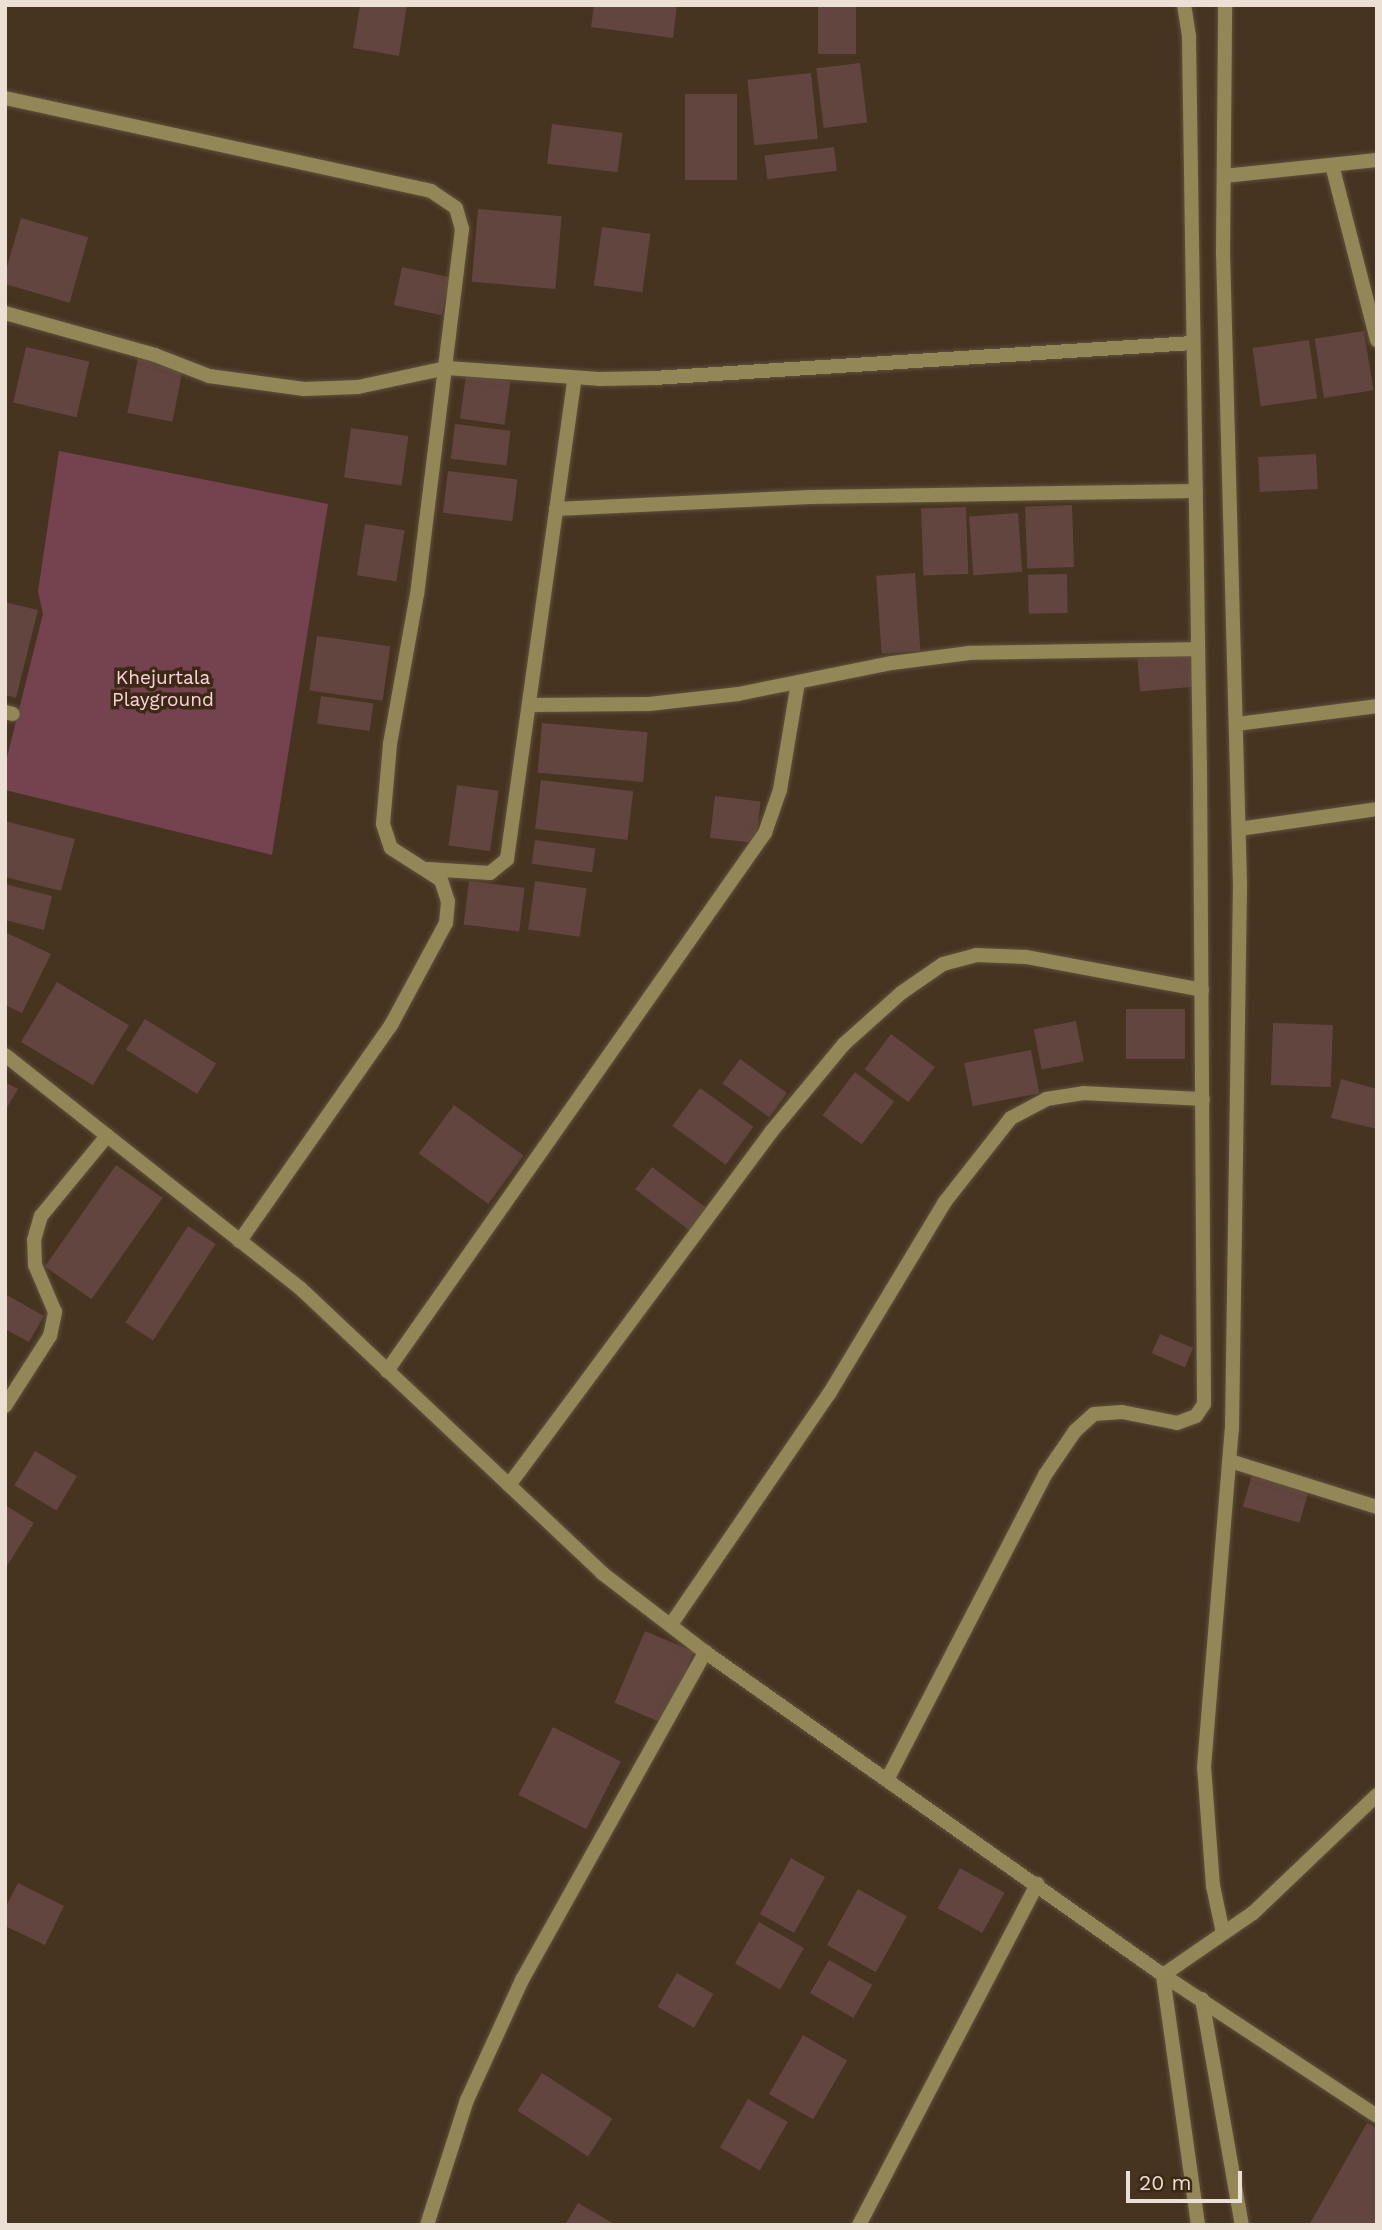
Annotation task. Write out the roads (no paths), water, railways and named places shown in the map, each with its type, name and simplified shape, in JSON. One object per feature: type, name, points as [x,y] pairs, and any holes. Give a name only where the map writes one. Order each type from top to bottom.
[{"type":"street","points":[[888,1778],[1045,1475],[1075,1431],[1094,1414],[1122,1412],[1177,1423],[1196,1416],[1204,1404],[1196,491],[1189,36],[1184,5]]},
{"type":"street","points":[[1223,1933],[1213,1886],[1204,1767],[1230,1461],[1239,829],[1224,176],[1225,5]]},
{"type":"street","points":[[5,98],[431,191],[456,208],[462,229],[447,368],[417,594],[390,744],[383,824],[390,848],[405,861],[427,869],[490,873],[507,859],[575,378]]},
{"type":"street","points":[[1224,176],[1377,160]]},
{"type":"street","points":[[1332,165],[1377,340]]},
{"type":"street","points":[[5,313],[155,355],[209,376],[257,386],[358,387],[447,368],[575,378],[812,370],[1074,348],[1193,343]]},
{"type":"street","points":[[556,509],[810,497],[1196,491]]},
{"type":"street","points":[[529,705],[649,704],[798,683],[969,653],[1198,649]]},
{"type":"street","points":[[387,1371],[765,834],[780,790],[798,683]]},
{"type":"street","points":[[1237,724],[1377,706]]},
{"type":"street","points":[[1239,829],[1377,809]]},
{"type":"street","points":[[240,1241],[391,1025],[434,950],[446,923],[448,901],[441,880],[427,869]]},
{"type":"street","points":[[509,1485],[771,1132],[844,1044],[901,993],[943,964],[976,955],[1026,957],[1202,990]]},
{"type":"street","points":[[5,1055],[301,1289],[602,1573],[672,1623],[705,1652],[888,1778],[1163,1975],[1377,2116]]},
{"type":"street","points":[[672,1623],[829,1394],[944,1203],[1011,1118],[1046,1099],[1084,1093],[1203,1098]]},
{"type":"street","points":[[5,1406],[50,1336],[55,1312],[36,1265],[34,1240],[41,1216],[107,1136]]},
{"type":"street","points":[[1230,1461],[1377,1507]]},
{"type":"street","points":[[427,2225],[467,2100],[522,1980],[705,1652]]},
{"type":"street","points":[[1163,1975],[1254,1913],[1377,1795]]},
{"type":"street","points":[[859,2225],[1037,1884]]},
{"type":"street","points":[[1163,1975],[1198,2225]]},
{"type":"street","points":[[1202,1999],[1242,2225]]},
{"type":"park label","name":"Khejurtala Playground","points":[[163,689]]}]
